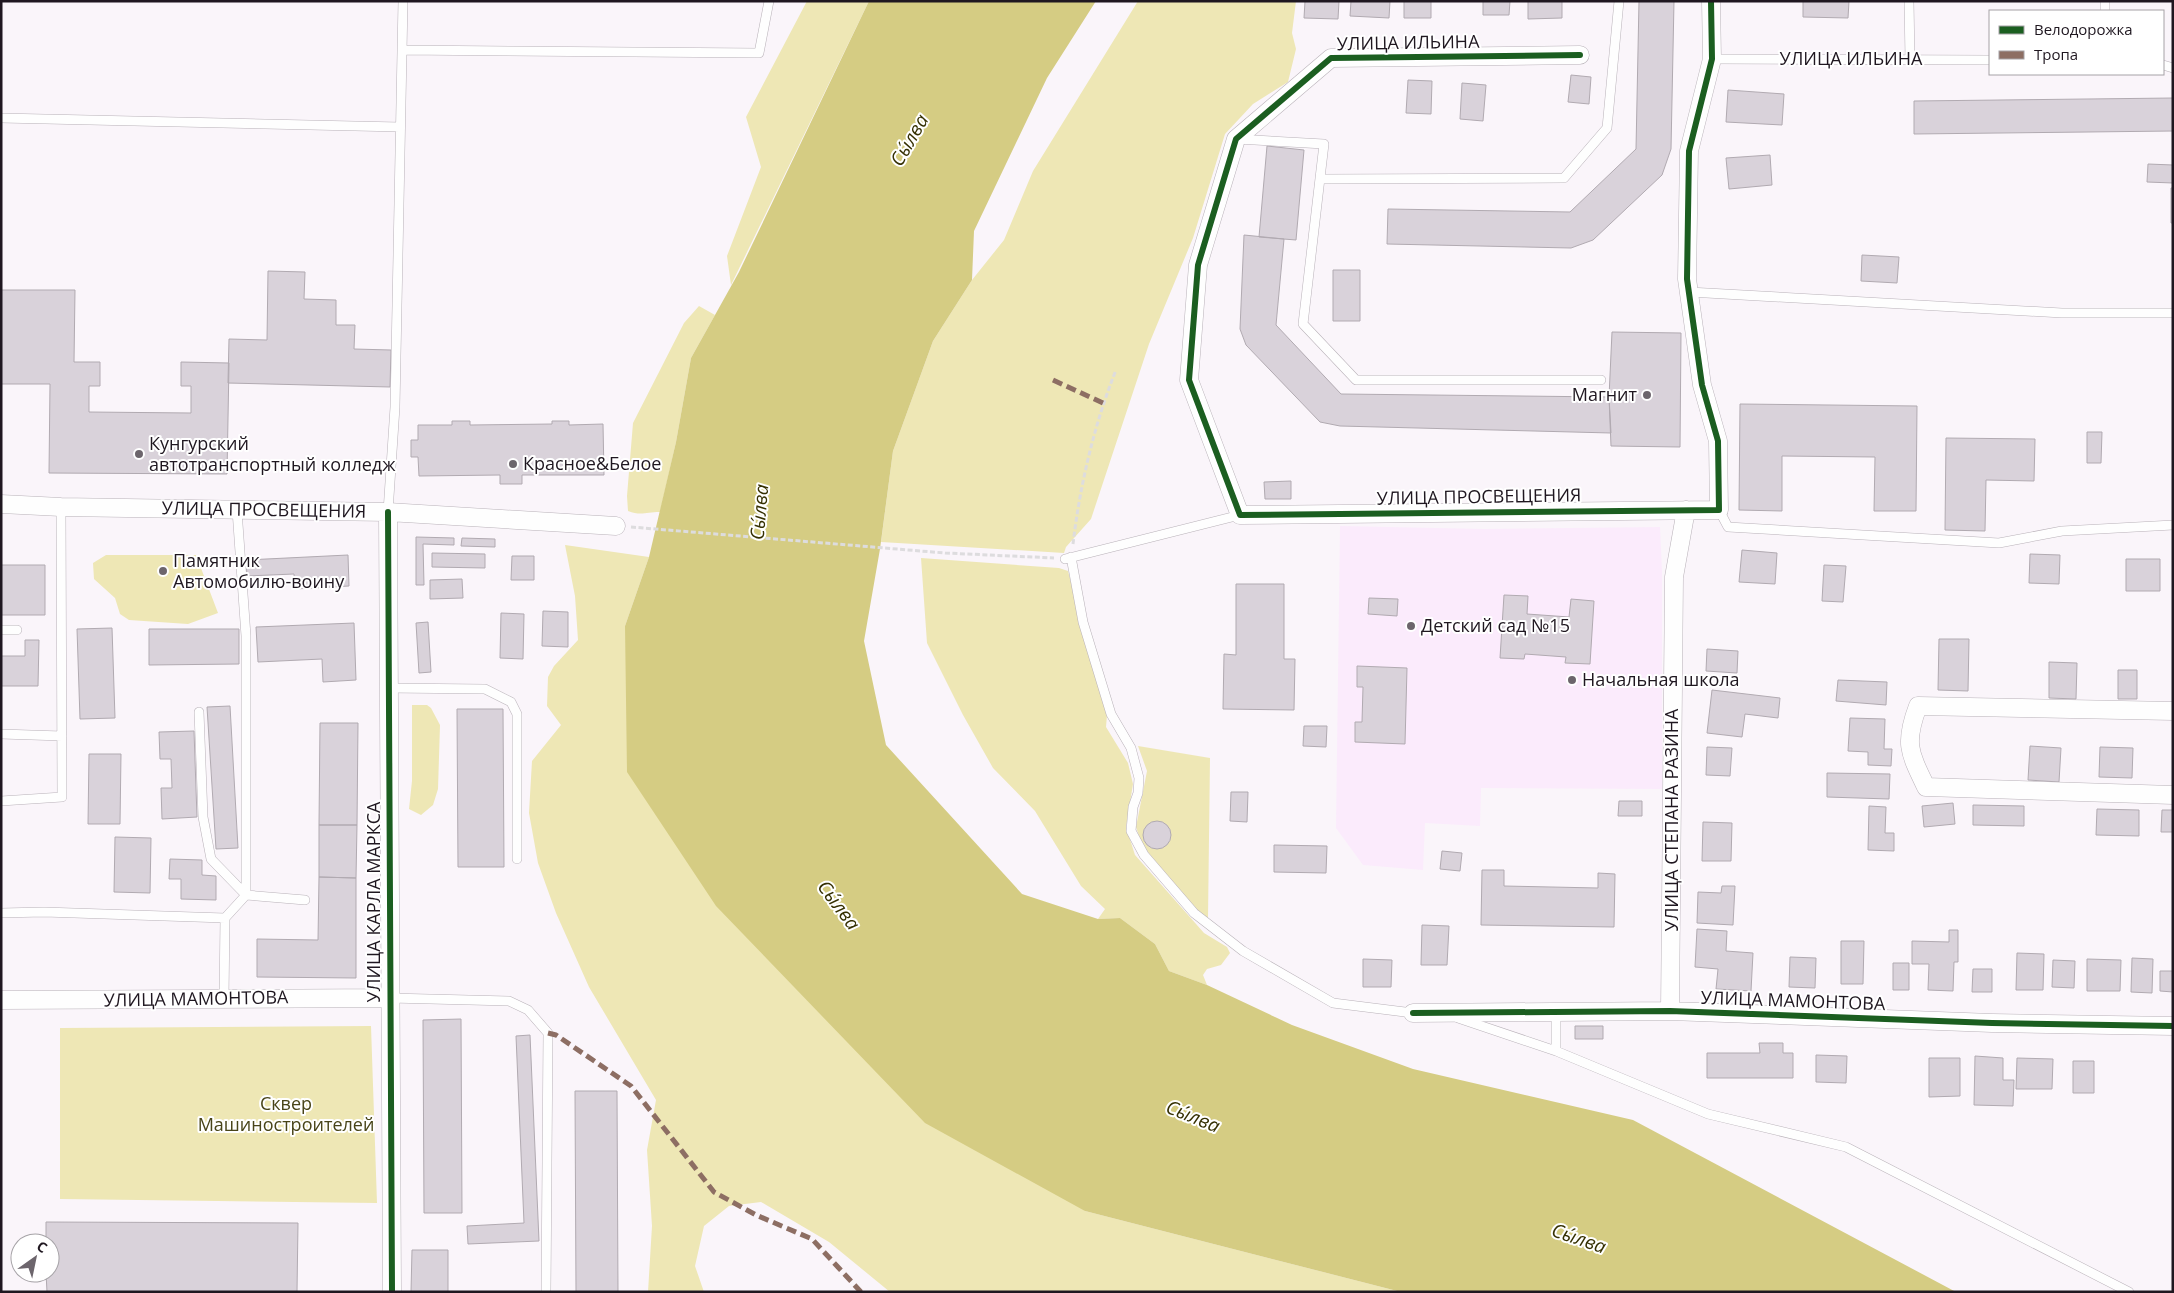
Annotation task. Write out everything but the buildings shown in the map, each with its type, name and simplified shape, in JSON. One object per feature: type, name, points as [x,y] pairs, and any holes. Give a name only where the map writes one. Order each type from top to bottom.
[{"type":"street","points":[[1710,1],[1712,59],[1689,150],[1687,279],[1702,385],[1718,441],[1719,510]]},
{"type":"street","name":"УЛИЦА ИЛЬИНА","points":[[1236,139],[1331,58],[1580,55]]},
{"type":"street","points":[[1236,139],[1198,265],[1189,380],[1240,515]]},
{"type":"street","name":"УЛИЦА ПРОСВЕЩЕНИЯ","points":[[1,504],[61,507],[388,512],[620,527]]},
{"type":"street","name":"УЛИЦА СТЕПАНА РАЗИНА","points":[[1670,1011],[1674,577],[1686,510]]},
{"type":"street","name":"УЛИЦА ПРОСВЕЩЕНИЯ","points":[[1240,515],[1719,510]]},
{"type":"street","name":"УЛИЦА КАРЛА МАРКСА","points":[[388,512],[392,1292]]},
{"type":"street","points":[[2173,711],[1918,706],[1909,732],[1910,755],[1926,787],[2173,795]]},
{"type":"street","name":"УЛИЦА МАМОНТОВА","points":[[1,1000],[390,998]]},
{"type":"street","name":"УЛИЦА МАМОНТОВА","points":[[1413,1013],[1670,1011],[1992,1023],[2173,1026]]},
{"type":"lane","points":[[388,512],[395,407],[403,1]]},
{"type":"lane","points":[[402,50],[759,53],[769,1]]},
{"type":"lane","points":[[1321,179],[1564,178],[1606,128],[1618,1]]},
{"type":"lane","points":[[1909,1],[1910,60]]},
{"type":"lane","name":"УЛИЦА ИЛЬИНА","points":[[1712,59],[1989,60]]},
{"type":"lane","points":[[1,118],[400,127]]},
{"type":"lane","points":[[1236,139],[1324,144],[1303,324],[1356,380],[1601,380]]},
{"type":"lane","points":[[1689,292],[2062,313],[2173,313]]},
{"type":"lane","points":[[1,801],[62,797],[61,507]]},
{"type":"lane","points":[[224,998],[225,918],[246,895],[246,636],[237,510]]},
{"type":"lane","points":[[1719,510],[1728,527],[1999,543],[2062,531],[2173,525]]},
{"type":"lane","points":[[1240,515],[1068,558],[1085,631],[1111,714],[1130,748],[1139,778],[1138,793],[1133,807],[1131,832],[1144,855],[1194,912],[1243,951],[1333,1003],[1413,1013]]},
{"type":"lane","points":[[1,630],[17,630]]},
{"type":"lane","points":[[388,688],[485,689],[510,702],[517,714],[517,859]]},
{"type":"lane","points":[[199,712],[203,817],[211,859],[246,895],[305,900]]},
{"type":"lane","points":[[1,734],[62,736]]},
{"type":"lane","points":[[1,913],[44,912],[225,918]]},
{"type":"lane","points":[[390,998],[509,1001],[528,1010],[548,1033],[546,1292]]},
{"type":"lane","points":[[1556,1012],[1556,1051]]},
{"type":"lane","points":[[1442,1013],[1556,1051],[1708,1114],[1846,1147],[2129,1292]]},
{"type":"path","points":[[620,527],[945,554],[1068,558],[1077,509],[1103,403],[1116,370]]},
{"type":"shaded area","points":[[1340,526],[1484,529],[1660,527],[1662,571],[1662,789],[1481,788],[1480,826],[1425,823],[1423,870],[1363,865],[1336,828]]},
{"type":"green space","points":[[807,1],[869,1],[731,285],[727,256],[761,167],[746,117]]},
{"type":"green space","points":[[1138,1],[1296,1],[1292,33],[1296,49],[1288,82],[1253,104],[1225,134],[1193,238],[1149,344],[1091,519],[1066,547],[1064,553],[881,542],[893,451],[933,341],[972,280],[1004,240],[1033,171]]},
{"type":"green space","points":[[699,306],[715,315],[691,358],[676,442],[660,512],[640,514],[628,511],[627,496],[633,423],[684,323]]},
{"type":"green space","points":[[565,545],[649,557],[625,626],[1085,1211],[1401,1292],[890,1292],[829,1242],[761,1202],[729,1206],[704,1226],[695,1266],[704,1292],[648,1292],[652,1226],[647,1150],[656,1100],[589,987],[556,913],[538,863],[529,813],[532,761],[561,725],[547,706],[548,677],[554,666],[578,640],[575,596]]},
{"type":"green space","points":[[106,555],[196,555],[218,613],[188,624],[129,620],[120,614],[115,598],[94,579],[93,563]]},
{"type":"green space","points":[[921,558],[1059,568],[1068,571],[1107,715],[1106,727],[1128,763],[1133,784],[1126,827],[1135,855],[1204,933],[1227,947],[1230,953],[1221,965],[1207,969],[1203,975],[1207,985],[1169,971],[1155,944],[1120,918],[1098,919],[1105,909],[1081,886],[1035,811],[993,768],[963,715],[927,643]]},
{"type":"green space","points":[[412,705],[427,705],[431,708],[440,725],[438,789],[433,805],[421,815],[409,809],[412,781]]},
{"type":"green space","points":[[1138,746],[1210,758],[1208,918],[1196,910],[1142,845],[1136,827],[1147,771]]},
{"type":"green space","name":"Сквер Машиностроителей","points":[[371,1026],[377,1203],[60,1199],[60,1028]]},
{"type":"water","name":"Сы́лва","points":[[869,1],[1096,1],[1047,78],[974,231],[972,280],[933,341],[893,451],[880,549],[864,641],[886,745],[1022,894],[1098,919],[1120,918],[1155,944],[1169,971],[1207,985],[1292,1025],[1413,1069],[1633,1120],[1956,1292],[1401,1292],[1085,1211],[925,1123],[716,906],[627,772],[625,626],[649,557],[676,442],[691,358],[739,272]]},
{"type":"marked path","points":[[1053,380],[1103,403]]},
{"type":"marked path","points":[[548,1033],[556,1035],[631,1086],[714,1192],[756,1215],[812,1239],[861,1292]]},
{"type":"cycle path","points":[[1580,55],[1331,58],[1236,139],[1198,265],[1189,380],[1240,515],[1719,510],[1718,441],[1702,385],[1687,279],[1689,151],[1712,59],[1711,1]]},
{"type":"cycle path","points":[[388,512],[392,1292]]},
{"type":"cycle path","points":[[1413,1013],[1670,1011],[1992,1023],[2173,1026]]},
{"type":"place","name":"Магнит","points":[[1647,395]]},
{"type":"place","name":"Кунгурский автотранспортный колледж","points":[[139,454]]},
{"type":"place","name":"Красное&Белое","points":[[513,464]]},
{"type":"place","name":"Памятник Автомобилю-воину","points":[[163,571]]},
{"type":"place","name":"Детский сад №15","points":[[1411,626]]},
{"type":"place","name":"Начальная школа","points":[[1572,680]]}]
